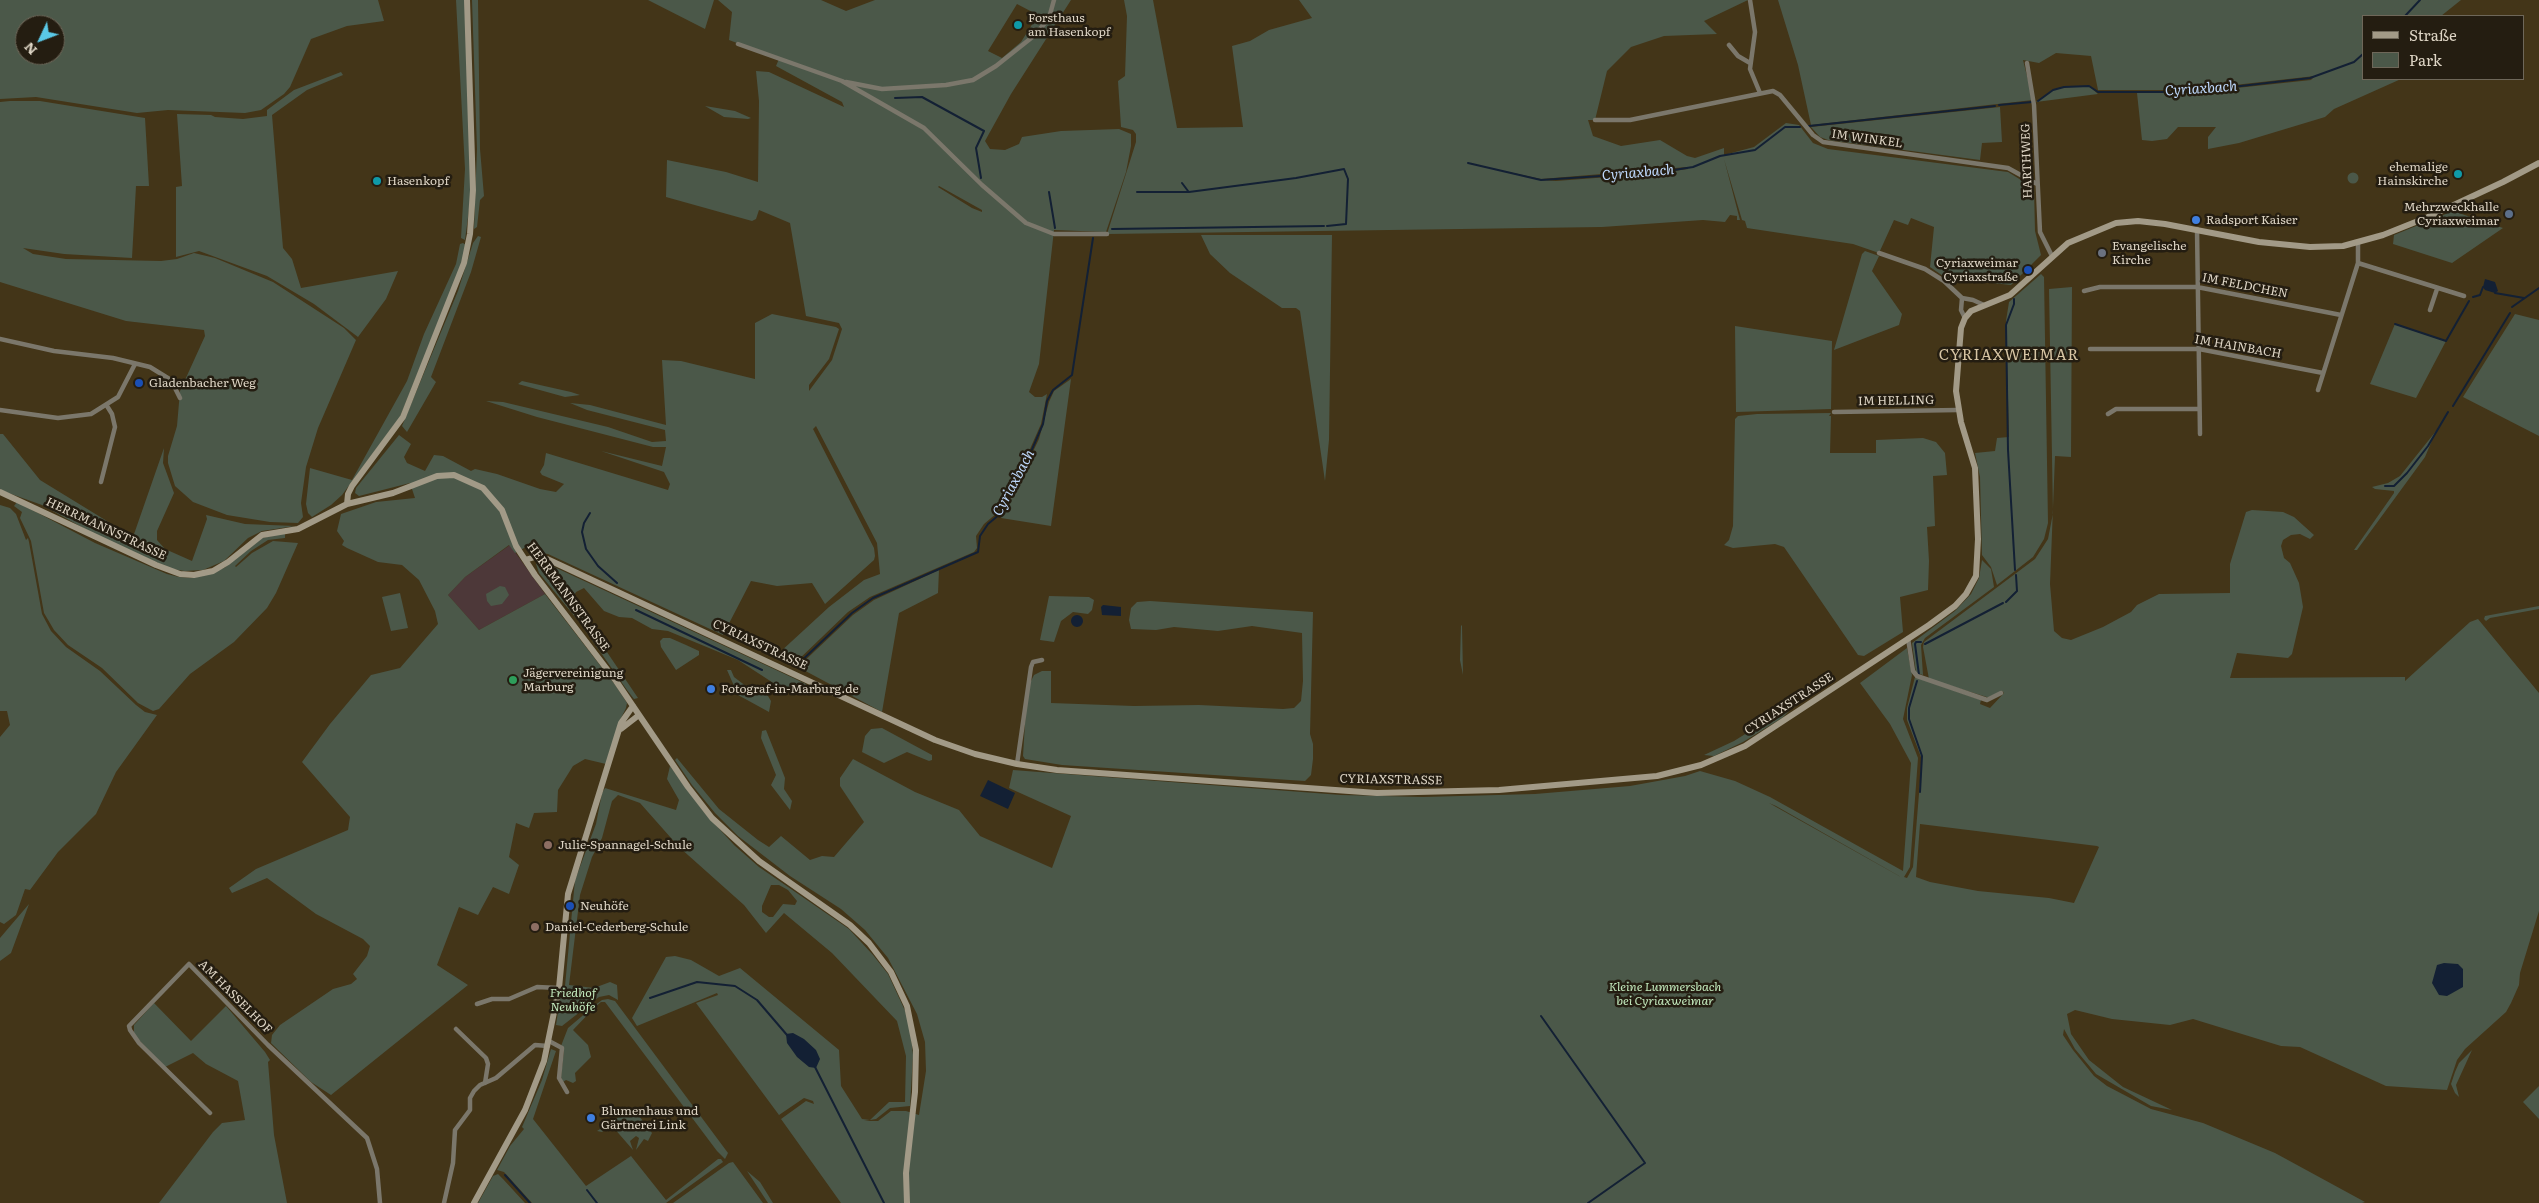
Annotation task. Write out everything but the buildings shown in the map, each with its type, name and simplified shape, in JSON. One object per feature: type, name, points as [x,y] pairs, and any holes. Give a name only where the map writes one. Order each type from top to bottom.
[{"type":"street","points":[[347,504],[348,494],[352,486],[403,417],[464,263],[470,234],[473,174],[467,0]]},
{"type":"street","points":[[738,44],[842,81],[882,89],[946,85],[974,80],[996,66],[1035,34],[1049,18],[1054,0]]},
{"type":"street","points":[[1750,0],[1755,32],[1750,63],[1760,93]]},
{"type":"street","points":[[1730,45],[1738,56],[1750,63]]},
{"type":"street","name":"HARTHWEG","points":[[2027,63],[2035,108],[2040,232],[2052,256]]},
{"type":"street","points":[[842,81],[924,128],[982,185],[1026,223],[1054,234],[1108,234]]},
{"type":"street","name":"IM WINKEL","points":[[1595,120],[1630,120],[1776,91],[1813,135],[1822,142],[2008,168],[2037,184]]},
{"type":"street","points":[[1965,318],[1971,311],[2010,295],[2052,256],[2078,238],[2116,223],[2144,221],[2197,229],[2243,240],[2291,246],[2330,247],[2358,243],[2442,211],[2539,163]]},
{"type":"street","points":[[2197,229],[2200,434]]},
{"type":"street","points":[[2318,390],[2358,263],[2358,243]]},
{"type":"street","points":[[1879,253],[1925,270],[1944,281],[1962,298],[1984,305]]},
{"type":"street","points":[[2358,263],[2464,296]]},
{"type":"street","name":"IM FELDCHEN","points":[[2084,292],[2100,287],[2197,287],[2341,315]]},
{"type":"street","points":[[2430,310],[2437,289]]},
{"type":"street","name":"CYRIAXSTRASSE","points":[[525,560],[535,557],[547,559],[935,740],[975,754],[1017,764],[1057,770],[1377,793],[1499,790],[1656,776],[1701,765],[1745,746],[1955,606],[1970,589],[1976,576],[1978,554],[1976,480],[1972,452],[1958,410],[1956,391],[1959,338],[1965,318],[1961,310],[1962,298]]},
{"type":"street","points":[[0,339],[135,364],[164,374],[175,386],[180,398]]},
{"type":"street","name":"IM HAINBACH","points":[[2090,349],[2199,349],[2323,373]]},
{"type":"street","points":[[0,410],[69,418],[92,414],[107,406],[121,393],[135,364]]},
{"type":"street","points":[[101,482],[114,426],[112,414],[107,406]]},
{"type":"street","points":[[2108,414],[2116,408],[2199,409]]},
{"type":"street","name":"IM HELLING","points":[[1834,412],[1958,410]]},
{"type":"street","name":"HERRMANNSTRASSE","points":[[0,492],[122,551],[169,571],[187,575],[213,571],[228,562],[262,535],[298,529],[347,504],[393,493],[437,476],[445,475],[464,478],[483,488],[494,500],[504,516],[525,560],[633,706],[679,774],[712,818],[759,861],[850,925],[872,947],[891,972],[907,1006],[916,1050],[915,1092],[906,1173],[907,1203]]},
{"type":"street","points":[[1908,638],[1914,672],[1917,676],[1987,700],[2001,693]]},
{"type":"street","points":[[1017,764],[1031,667],[1033,662],[1042,660]]},
{"type":"street","points":[[474,1203],[525,1110],[549,1044],[559,988],[568,894],[623,719],[633,706]]},
{"type":"street","points":[[620,730],[639,715]]},
{"type":"street","name":"AM HASSELHOF","points":[[210,1113],[139,1043],[129,1026],[189,964],[268,1045],[367,1138],[377,1169],[380,1203]]},
{"type":"street","points":[[477,1004],[492,998],[509,999],[537,987],[559,988]]},
{"type":"street","points":[[456,1029],[486,1058],[488,1064],[485,1083]]},
{"type":"street","points":[[444,1203],[453,1163],[455,1130],[470,1110],[470,1098],[474,1092],[485,1083],[496,1078],[535,1045],[549,1044],[562,1048],[559,1078],[567,1092]]},
{"type":"shaded area","points":[[510,545],[545,594],[479,630],[448,595],[465,577]]},
{"type":"green space","points":[[0,0],[378,0],[384,21],[347,26],[311,39],[290,87],[284,94],[261,110],[245,113],[168,110],[137,113],[36,97],[0,99]]},
{"type":"green space","points":[[456,0],[465,0],[470,202],[465,240],[461,238],[465,169]]},
{"type":"green space","points":[[472,0],[478,0],[480,149],[484,196],[480,200],[477,227],[474,229],[477,149]]},
{"type":"green space","points":[[648,0],[714,0],[705,29]]},
{"type":"green space","points":[[718,0],[821,0],[846,11],[875,0],[1071,0],[1011,94],[985,141],[990,149],[1005,150],[1019,144],[1022,137],[1061,131],[1119,129],[1131,134],[1131,146],[1126,172],[1106,232],[1054,230],[1039,364],[1029,392],[1035,397],[1042,397],[1047,394],[1041,424],[1019,474],[997,513],[984,524],[976,536],[977,548],[974,552],[870,597],[848,612],[794,664],[779,660],[777,657],[779,653],[829,607],[864,580],[880,574],[877,543],[816,426],[813,429],[874,548],[875,556],[874,560],[825,604],[812,583],[777,586],[751,581],[723,635],[548,554],[532,552],[526,547],[515,553],[509,545],[465,577],[448,595],[479,630],[545,594],[616,686],[627,703],[626,708],[619,722],[606,764],[585,759],[573,766],[558,790],[557,812],[534,813],[529,828],[516,823],[509,857],[519,865],[509,894],[493,887],[478,915],[459,907],[437,965],[468,985],[331,1095],[311,1082],[271,1043],[272,1035],[280,1025],[333,989],[351,984],[357,979],[353,974],[367,956],[370,946],[363,939],[316,914],[267,878],[232,893],[229,888],[256,869],[348,830],[350,817],[302,762],[330,724],[371,675],[400,668],[438,624],[435,611],[419,580],[402,565],[378,562],[347,548],[342,545],[344,541],[337,531],[341,514],[376,502],[415,498],[410,483],[359,496],[355,493],[356,488],[399,435],[411,444],[404,457],[407,463],[425,471],[434,455],[443,456],[471,471],[475,469],[497,474],[540,489],[556,492],[564,484],[542,475],[540,472],[544,465],[546,453],[668,490],[670,484],[664,472],[601,451],[662,466],[666,447],[653,447],[537,417],[486,401],[503,402],[608,427],[652,442],[666,441],[665,430],[587,410],[570,403],[590,405],[666,425],[662,360],[681,361],[755,379],[755,323],[772,314],[839,329],[829,359],[809,385],[809,391],[832,360],[842,329],[839,323],[806,316],[790,223],[759,210],[756,219],[752,221],[666,197],[667,160],[726,172],[758,182],[759,101],[756,71],[769,72],[844,107],[842,102],[776,66],[779,59],[729,40],[732,12]],"holes":[[[1017,4],[1038,15],[1021,42],[1002,58],[988,51]],[[939,186],[982,210],[982,212],[972,208]]]},
{"type":"green space","points":[[1124,0],[1153,0],[1177,128],[1243,127],[1232,46],[1250,41],[1269,30],[1312,18],[1299,0],[1748,0],[1704,21],[1717,34],[1664,36],[1631,47],[1607,71],[1595,120],[1588,120],[1593,136],[1621,146],[1660,140],[1687,156],[1695,158],[1724,148],[1724,155],[1754,147],[1786,123],[1799,125],[1813,143],[1828,149],[2008,172],[2034,188],[2035,231],[2041,255],[2011,285],[1946,278],[1930,267],[1934,227],[1911,218],[1908,225],[1894,220],[1879,253],[1853,244],[1747,228],[1745,221],[1742,220],[1724,159],[1740,220],[1737,220],[1737,216],[1730,215],[1725,222],[1703,220],[1602,227],[1107,234],[1136,142],[1136,134],[1133,130],[1121,127],[1118,81],[1125,76],[1127,16]],"holes":[[[1687,167],[1688,169],[1661,173],[1556,181],[1541,180],[1495,169],[1541,179]]]},
{"type":"green space","points":[[1778,0],[2461,0],[2442,15],[2362,15],[2362,80],[2399,80],[2334,109],[2325,117],[2239,143],[2208,149],[2208,137],[2216,127],[2178,127],[2167,139],[2142,140],[2137,93],[2190,93],[2311,80],[2315,76],[2190,90],[2098,90],[2091,56],[2056,53],[2039,63],[2023,60],[2033,100],[1811,125],[1798,65]]},
{"type":"green space","points":[[341,72],[343,75],[307,90],[272,115],[283,248],[292,259],[301,288],[398,271],[386,299],[358,337],[314,304],[267,276],[199,251],[176,257],[176,187],[182,186],[177,114],[211,115],[243,119],[267,116],[267,110],[294,90]]},
{"type":"green space","points":[[2089,86],[2098,94],[2036,102],[2053,90],[2064,87]]},
{"type":"green space","points":[[40,101],[145,118],[149,186],[136,186],[132,258],[64,254],[23,248],[33,254],[66,259],[161,261],[177,259],[194,253],[215,258],[273,282],[344,328],[356,340],[318,428],[306,467],[301,503],[303,517],[298,523],[270,522],[227,515],[193,502],[175,486],[168,463],[168,456],[177,426],[180,391],[205,336],[204,330],[126,321],[0,282],[0,102]]},
{"type":"green space","points":[[705,106],[735,111],[751,118],[724,117]]},
{"type":"green space","points":[[2000,107],[2002,142],[1982,143],[1980,160],[1828,140],[1820,137],[1811,127]]},
{"type":"green space","points":[[2353,172],[2359,178],[2353,184],[2347,178]]},
{"type":"green space","points":[[2453,211],[2503,228],[2452,263],[2393,244],[2394,235]]},
{"type":"green space","points":[[1201,235],[1332,235],[1329,440],[1325,481],[1300,311],[1296,308],[1282,308],[1230,273],[1210,254]]},
{"type":"green space","points":[[478,236],[481,237],[471,272],[431,377],[436,382],[407,432],[402,426],[458,291],[473,243]]},
{"type":"green space","points":[[460,244],[466,245],[461,266],[400,417],[342,495],[331,505],[312,517],[308,513],[306,504],[310,468],[352,480],[407,381],[424,334],[456,264]]},
{"type":"green space","points":[[1865,251],[1879,256],[1872,271],[1902,314],[1899,325],[1834,350],[1862,254]]},
{"type":"green space","points":[[2041,274],[2044,277],[2048,523],[2044,539],[2033,557],[1997,585],[1991,567],[1982,555],[1980,477],[1975,453],[1995,451],[1997,438],[2009,437],[2006,321],[2009,302]]},
{"type":"green space","points":[[2072,287],[2071,457],[2055,456],[2053,509],[2049,289]]},
{"type":"green space","points":[[2515,314],[2539,320],[2539,436],[2463,397]]},
{"type":"green space","points":[[2395,324],[2446,341],[2416,398],[2370,384]]},
{"type":"green space","points":[[1735,326],[1832,341],[1831,409],[1736,412]]},
{"type":"green space","points":[[1071,379],[1051,526],[1001,518],[1039,439],[1054,391]]},
{"type":"green space","points":[[522,381],[580,395],[565,397],[518,384]]},
{"type":"green space","points":[[1831,413],[1829,416],[1831,416],[1830,453],[1876,453],[1876,440],[1923,438],[1936,442],[1945,453],[1947,475],[1933,476],[1935,526],[1927,527],[1928,590],[1900,597],[1903,632],[1864,656],[1858,655],[1784,547],[1775,544],[1733,548],[1724,545],[1729,540],[1733,526],[1735,419],[1738,416],[1757,414]]},
{"type":"green space","points":[[2436,431],[2425,457],[2357,550],[2354,550],[2394,493],[2394,491],[2372,487],[2388,483],[2400,476]]},
{"type":"green space","points":[[0,434],[3,434],[40,480],[133,537],[164,448],[163,463],[174,493],[157,531],[157,540],[165,549],[192,561],[207,519],[206,515],[245,524],[295,526],[262,531],[248,538],[224,561],[203,570],[185,571],[171,569],[94,534],[42,505],[0,490]]},
{"type":"green space","points":[[17,502],[95,543],[167,574],[179,577],[192,578],[224,568],[262,538],[285,533],[285,538],[268,540],[251,551],[236,567],[252,553],[273,541],[298,543],[276,593],[267,608],[234,642],[190,674],[159,709],[153,711],[138,703],[102,668],[68,645],[54,630],[44,613],[31,541],[20,518],[22,512],[14,506]]},
{"type":"green space","points":[[0,505],[10,508],[16,514],[26,540],[28,538],[42,614],[51,631],[66,647],[100,671],[136,705],[145,712],[157,715],[116,772],[96,814],[58,852],[30,890],[25,889],[16,915],[4,924],[0,922],[0,737],[10,725],[7,711],[0,711]]},
{"type":"green space","name":"Kleine Lummersbach bei Cyriaxweimar","points":[[2252,510],[2283,512],[2294,517],[2314,535],[2310,539],[2300,534],[2291,535],[2283,540],[2281,546],[2284,558],[2290,563],[2299,583],[2303,607],[2292,654],[2288,658],[2237,653],[2230,678],[2405,677],[2405,681],[2470,622],[2478,619],[2539,693],[2539,911],[2520,973],[2519,985],[2511,1003],[2506,1012],[2465,1049],[2457,1060],[2447,1090],[2386,1086],[2300,1047],[2281,1046],[2193,1019],[2170,1025],[2112,1019],[2075,1010],[2067,1014],[2071,1034],[2089,1060],[2123,1087],[2172,1110],[2151,1106],[2096,1074],[2075,1049],[2064,1029],[2063,1035],[2073,1050],[2094,1076],[2107,1086],[2151,1109],[2203,1123],[2275,1153],[2365,1202],[2362,1203],[841,1203],[781,1119],[806,1101],[814,1104],[813,1101],[804,1098],[779,1115],[696,1003],[718,995],[717,993],[637,1026],[632,1018],[666,957],[675,956],[691,960],[719,976],[740,968],[839,1050],[841,1086],[862,1119],[870,1120],[864,1121],[878,1121],[891,1111],[906,1111],[919,1115],[926,1071],[925,1042],[917,1014],[888,958],[865,930],[841,909],[790,876],[738,836],[715,813],[692,785],[675,760],[677,758],[719,809],[758,840],[769,847],[781,836],[810,860],[822,856],[834,857],[864,822],[840,786],[840,778],[853,759],[915,792],[959,810],[980,836],[1052,868],[1071,816],[1009,788],[1013,770],[1341,795],[1423,797],[1535,794],[1630,786],[1685,776],[1700,771],[1735,781],[1770,797],[1903,871],[1911,763],[1890,724],[1860,683],[1907,648],[1912,675],[1903,719],[1918,758],[1910,867],[1904,877],[1907,878],[1913,867],[1921,769],[1921,757],[1907,720],[1907,708],[1915,677],[1981,700],[1980,704],[1990,708],[2004,693],[2002,691],[1990,698],[1929,679],[1923,647],[1924,642],[2035,559],[2048,539],[2053,514],[2050,584],[2054,631],[2062,638],[2071,640],[2103,627],[2131,612],[2137,605],[2159,594],[2230,593],[2230,564],[2246,512]],"holes":[[[1769,803],[1776,806],[1901,877],[1899,876]],[[1920,824],[2099,847],[2074,903],[2049,898],[1978,891],[1930,882],[1916,877]]]},
{"type":"green space","points":[[1982,560],[1991,569],[1994,587],[1925,638],[1921,645],[1923,675],[1916,673],[1912,643],[1955,611],[1971,594],[1979,578]]},
{"type":"green space","points":[[538,562],[543,564],[584,618],[638,698],[634,699],[580,623],[539,573],[536,564]]},
{"type":"green space","points":[[552,566],[806,684],[808,689],[796,694],[781,688],[738,660],[668,631],[652,629],[632,618],[619,617],[604,611],[584,588],[576,592],[572,599],[557,579]]},
{"type":"green space","points":[[939,570],[938,593],[899,613],[882,712],[798,667],[853,615],[874,600]]},
{"type":"green space","points":[[500,586],[505,587],[509,595],[502,604],[491,606],[487,601],[486,594]]},
{"type":"green space","points":[[400,593],[408,628],[391,631],[382,597]]},
{"type":"green space","points":[[1049,596],[1089,597],[1094,600],[1092,610],[1088,614],[1073,612],[1061,621],[1054,642],[1040,640]]},
{"type":"green space","points":[[1150,601],[1313,612],[1310,734],[1313,744],[1313,759],[1311,775],[1305,781],[1062,765],[1025,759],[1023,756],[1026,707],[1030,683],[1034,675],[1042,671],[1051,671],[1051,703],[1134,706],[1199,705],[1283,709],[1294,708],[1301,701],[1303,681],[1302,633],[1252,626],[1218,631],[1174,627],[1156,630],[1131,629],[1129,620],[1131,608],[1137,602]]},
{"type":"green space","points":[[2539,606],[2539,609],[2490,618],[2486,621],[2484,619],[2485,616]]},
{"type":"green space","points":[[1462,626],[1463,675],[1460,660]]},
{"type":"green space","points":[[663,638],[670,638],[699,651],[699,655],[676,670],[661,647],[660,641]]},
{"type":"green space","points":[[727,670],[731,670],[734,677],[751,690],[754,687],[768,696],[771,701],[769,712],[738,695]]},
{"type":"green space","points":[[1800,700],[1782,718],[1743,742],[1714,756],[1704,755],[1734,741]]},
{"type":"green space","points":[[882,728],[932,755],[932,760],[929,761],[907,752],[884,763],[862,752],[865,736],[871,729]]},
{"type":"green space","points":[[766,730],[785,778],[784,789],[792,801],[790,810],[771,785],[776,775],[761,738],[762,731]]},
{"type":"green space","name":"Friedhof Neuhöfe","points":[[670,766],[704,812],[734,845],[759,867],[849,929],[873,955],[888,974],[908,1017],[913,1055],[910,1106],[890,1108],[876,1119],[870,1120],[889,1102],[905,1102],[906,1056],[897,1021],[832,953],[784,913],[766,933],[744,905],[679,847],[640,803],[618,795],[612,801],[602,838],[592,857],[580,895],[569,985],[594,988],[610,982],[617,985],[618,1000],[609,995],[599,997],[562,1026],[556,1025],[562,986],[565,986],[575,880],[596,824],[602,793],[605,788],[676,810],[679,800],[667,779]],"holes":[[[771,885],[779,885],[788,890],[797,901],[795,905],[783,904],[773,917],[769,917],[762,912],[762,906]]]},
{"type":"green space","points":[[29,904],[11,953],[0,961],[0,938]]},
{"type":"green space","points":[[602,1000],[615,1001],[728,1153],[725,1159],[605,1002],[601,1002],[595,1007],[573,1030],[588,1045],[591,1057],[575,1073],[576,1081],[573,1083],[566,1080],[563,1082],[561,1077],[564,1050],[561,1046],[568,1028]]},
{"type":"green space","points":[[154,1003],[191,1041],[226,1006],[265,1052],[270,1060],[268,1062],[274,1135],[287,1203],[159,1203],[213,1132],[222,1123],[245,1120],[238,1081],[206,1064],[193,1053],[165,1067],[134,1035],[134,1025]]},
{"type":"green space","points":[[551,1049],[556,1051],[533,1119],[586,1186],[631,1156],[666,1200],[718,1159],[721,1159],[723,1162],[666,1203],[532,1203],[504,1172],[497,1170],[510,1146],[524,1129],[522,1127],[542,1080]]},
{"type":"green space","points":[[2472,1050],[2456,1085],[2459,1097],[2451,1084],[2459,1063]]},
{"type":"green space","points":[[2539,1086],[2539,1119],[2523,1102]]},
{"type":"green space","points":[[633,1108],[652,1133],[648,1141],[644,1139],[636,1150],[639,1138],[636,1136],[630,1141],[633,1150],[613,1127],[608,1126],[602,1132],[597,1131]]},
{"type":"green space","points":[[733,1162],[763,1203],[673,1203],[729,1163]]},
{"type":"green space","points":[[747,1171],[760,1182],[773,1203],[768,1203]]},
{"type":"green space","points":[[498,1174],[525,1203],[478,1203],[493,1176]]},
{"type":"water","points":[[2485,279],[2495,282],[2498,291],[2495,293],[2485,290],[2483,287]]},
{"type":"water","points":[[1103,605],[1121,607],[1121,616],[1102,615],[1101,607]]},
{"type":"water","points":[[1077,615],[1083,621],[1077,627],[1071,621]]},
{"type":"water","points":[[988,780],[1015,793],[1008,809],[980,796]]},
{"type":"water","points":[[2444,963],[2458,964],[2463,969],[2463,987],[2447,996],[2439,995],[2432,983],[2437,965]]},
{"type":"water","points":[[793,1033],[804,1039],[816,1050],[820,1059],[816,1068],[809,1067],[797,1057],[787,1043],[786,1034]]},
{"type":"waterway","name":"Cyriaxbach","points":[[2406,15],[2420,0]]},
{"type":"waterway","name":"Cyriaxbach","points":[[2038,101],[2053,90],[2064,87],[2089,86],[2098,92],[2189,92],[2310,78],[2354,62],[2362,55]]},
{"type":"waterway","points":[[895,98],[922,97],[984,131],[976,148],[981,178]]},
{"type":"waterway","name":"Cyriaxbach","points":[[1999,105],[2032,102]]},
{"type":"waterway","name":"Cyriaxbach","points":[[1809,126],[1995,106]]},
{"type":"waterway","name":"Cyriaxbach","points":[[1468,163],[1541,180],[1661,172],[1693,167],[1720,156],[1755,150],[1785,127],[1800,127]]},
{"type":"waterway","name":"Cyriaxbach","points":[[1137,192],[1189,192],[1296,178],[1344,169]]},
{"type":"waterway","name":"Cyriaxbach","points":[[1327,226],[1346,224],[1348,179],[1344,169]]},
{"type":"waterway","points":[[1182,183],[1188,191]]},
{"type":"waterway","points":[[1049,192],[1055,228]]},
{"type":"waterway","name":"Cyriaxbach","points":[[1112,229],[1324,226]]},
{"type":"waterway","name":"Cyriaxbach","points":[[797,665],[852,613],[873,598],[978,552],[980,536],[988,524],[1000,514],[1030,454],[1043,424],[1047,401],[1053,390],[1072,375],[1093,238]]},
{"type":"waterway","points":[[2473,297],[2480,295],[2483,287]]},
{"type":"waterway","points":[[2512,307],[2539,288]]},
{"type":"waterway","points":[[2495,293],[2524,298]]},
{"type":"waterway","points":[[2014,299],[2006,325],[2008,450],[2015,570]]},
{"type":"waterway","points":[[2395,324],[2446,341],[2469,301]]},
{"type":"waterway","points":[[2453,406],[2510,313]]},
{"type":"waterway","points":[[2385,486],[2394,486],[2407,473],[2428,446],[2448,412]]},
{"type":"waterway","points":[[590,513],[584,523],[582,532],[586,549],[598,566],[617,583]]},
{"type":"waterway","points":[[2006,602],[2017,591],[2016,575]]},
{"type":"waterway","points":[[1925,644],[2003,603]]},
{"type":"waterway","points":[[636,610],[762,670]]},
{"type":"waterway","points":[[1919,675],[1915,644],[1916,642],[1921,642]]},
{"type":"waterway","points":[[1917,681],[1909,708],[1909,719],[1922,756],[1920,792]]},
{"type":"waterway","points":[[650,998],[697,982],[735,986],[757,1000],[787,1035]]},
{"type":"waterway","points":[[1541,1016],[1645,1163],[1588,1203]]},
{"type":"waterway","points":[[815,1067],[884,1203]]},
{"type":"waterway","points":[[505,1175],[530,1203]]},
{"type":"waterway","points":[[587,1190],[597,1203]]},
{"type":"place","name":"Forsthaus am Hasenkopf","points":[[1018,25]]},
{"type":"place","name":"ehemalige Hainskirche","points":[[2458,174]]},
{"type":"place","name":"Hasenkopf","points":[[377,181]]},
{"type":"place","name":"Mehrzweckhalle Cyriaxweimar","points":[[2509,214]]},
{"type":"place","name":"Radsport Kaiser","points":[[2196,220]]},
{"type":"place","name":"Evangelische Kirche","points":[[2102,253]]},
{"type":"place","name":"Cyriaxweimar Cyriaxstraße","points":[[2028,270]]},
{"type":"place","name":"Gladenbacher Weg","points":[[139,383]]},
{"type":"place","name":"Jägervereinigung Marburg","points":[[513,680]]},
{"type":"place","name":"Fotograf-in-Marburg.de","points":[[711,689]]},
{"type":"place","name":"Julie-Spannagel-Schule","points":[[548,845]]},
{"type":"place","name":"Neuhöfe","points":[[570,906]]},
{"type":"place","name":"Daniel-Cederberg-Schule","points":[[535,927]]},
{"type":"place","name":"Blumenhaus und Gärtnerei Link","points":[[591,1118]]},
{"type":"district","name":"CYRIAXWEIMAR","points":[[2009,356]]}]
